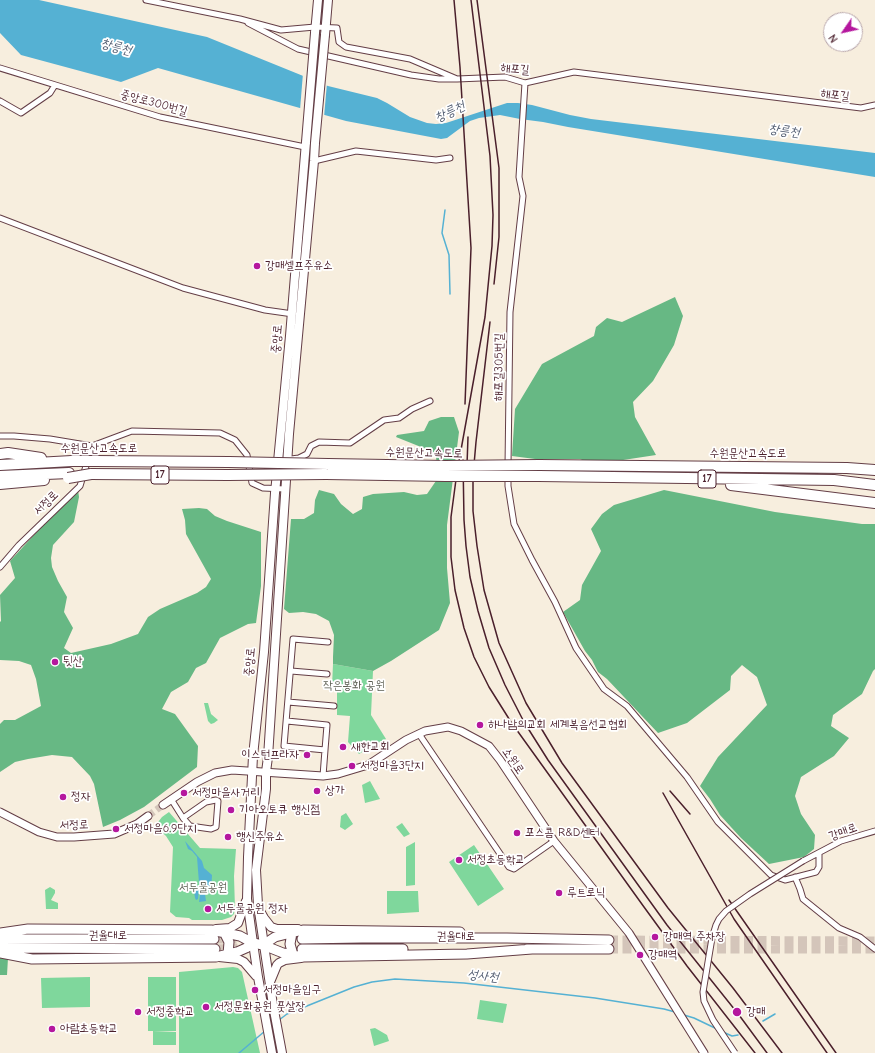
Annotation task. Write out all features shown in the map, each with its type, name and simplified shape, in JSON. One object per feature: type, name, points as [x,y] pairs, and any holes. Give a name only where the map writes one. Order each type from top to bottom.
[{"type":"highway","points":[[0,454],[8,453],[61,462]]},
{"type":"highway","name":"수원문산고속도로","points":[[0,465],[72,461],[229,462],[328,464],[446,471]]},
{"type":"highway","name":"수원문산고속도로","points":[[847,468],[875,464]]},
{"type":"highway","name":"수원문산고속도로","points":[[0,476],[847,468],[875,470]]},
{"type":"highway","name":"수원문산고속도로","points":[[539,471],[680,479],[834,480],[875,485]]},
{"type":"highway","points":[[0,484],[68,475]]},
{"type":"highway","name":"수원문산고속도로","points":[[680,479],[875,503]]},
{"type":"highway","points":[[0,933],[28,929],[211,930],[240,936],[253,943],[293,955],[303,949]]},
{"type":"highway","points":[[263,945],[275,938],[303,930],[469,932],[535,939]]},
{"type":"highway","points":[[224,932],[229,942],[228,954]]},
{"type":"highway","points":[[292,933],[290,944],[293,955]]},
{"type":"highway","name":"권율대로","points":[[362,938],[535,939],[609,945],[532,949],[303,949],[362,938]]},
{"type":"highway","name":"권율대로","points":[[0,939],[215,948]]},
{"type":"highway","points":[[0,954],[32,959],[215,948],[228,954],[246,948],[253,943]]},
{"type":"highway","name":"권율대로","points":[[0,948],[215,948]]},
{"type":"main road","points":[[315,30],[318,0]]},
{"type":"main road","points":[[326,31],[328,0]]},
{"type":"main road","name":"중앙로","points":[[272,1049],[258,977],[247,899],[253,772],[315,30]]},
{"type":"main road","name":"중앙로","points":[[282,1053],[263,945],[258,905],[256,870],[266,789],[288,459],[326,31]]},
{"type":"main road","name":"소원로","points":[[253,772],[323,776],[338,774],[368,765],[406,740],[419,734],[430,730],[448,727],[462,731],[488,746],[500,760],[554,841],[629,933],[704,1053]]},
{"type":"main road","points":[[163,805],[197,782],[215,773],[232,770],[253,772]]},
{"type":"main road","name":"서정로","points":[[0,812],[39,832],[57,838],[114,834],[137,824],[148,816]]},
{"type":"main road","points":[[211,930],[230,928],[238,922],[247,899]]},
{"type":"main road","points":[[258,905],[264,918],[271,926],[277,929],[303,930]]},
{"type":"main road","points":[[215,948],[244,962],[258,977]]},
{"type":"main road","points":[[270,985],[277,965],[303,949]]},
{"type":"street","points":[[147,0],[240,19],[281,30],[326,31]]},
{"type":"street","points":[[240,19],[298,49],[411,75],[439,79],[457,79]]},
{"type":"street","name":"해포길","points":[[326,31],[337,28],[339,42],[346,47],[410,59],[457,79],[505,77],[525,83],[574,72],[861,108],[875,105]]},
{"type":"street","name":"중앙로300번길","points":[[0,68],[160,117],[305,144]]},
{"type":"street","name":"해포길305번길","points":[[525,83],[519,177],[523,196],[510,312],[508,486],[514,524],[555,602],[576,648],[604,689],[627,706],[687,777],[718,822],[771,875]]},
{"type":"street","points":[[0,101],[20,113],[50,93],[55,85]]},
{"type":"street","points":[[314,162],[356,151],[436,160],[450,158]]},
{"type":"street","name":"중앙로","points":[[0,218],[183,288],[265,310],[300,315]]},
{"type":"street","points":[[288,459],[298,458],[307,454],[311,446],[319,442],[350,443],[384,420],[399,418],[412,409],[430,401]]},
{"type":"street","points":[[0,436],[50,439],[92,446],[132,431],[220,433],[235,440],[247,455],[252,484],[263,488],[286,489]]},
{"type":"street","name":"서정로","points":[[0,567],[19,545],[80,486],[92,446]]},
{"type":"street","points":[[325,750],[284,746],[293,639],[328,642]]},
{"type":"street","points":[[291,671],[327,674]]},
{"type":"street","points":[[288,702],[334,706]]},
{"type":"street","points":[[286,721],[327,725],[323,776]]},
{"type":"street","points":[[419,734],[509,867],[514,869],[554,841]]},
{"type":"street","points":[[171,799],[183,818],[190,826],[206,829],[216,827],[218,801],[206,802],[183,818]]},
{"type":"street","name":"강매로","points":[[735,1053],[713,1020],[704,1001],[703,992],[712,938],[718,918],[750,894],[804,861],[841,841],[875,831]]},
{"type":"street","name":"강매로","points":[[771,875],[785,880],[816,872],[819,867],[819,854]]},
{"type":"street","points":[[795,877],[803,898],[839,928],[860,937],[875,949]]},
{"type":"green space","points":[[675,297],[683,316],[674,345],[653,381],[633,402],[635,417],[656,455],[610,462],[589,463],[580,459],[535,459],[512,456],[515,409],[542,364],[594,336],[596,327],[607,318],[622,322]]},
{"type":"green space","points":[[441,417],[454,417],[459,432],[447,525],[447,568],[450,603],[439,630],[373,671],[333,664],[334,635],[329,621],[316,614],[303,612],[289,613],[284,609],[291,519],[304,519],[314,513],[315,500],[319,490],[334,494],[341,504],[353,514],[362,509],[363,497],[373,494],[404,492],[417,495],[427,494],[438,478],[436,457],[426,449],[396,437],[397,435],[424,431],[429,421]]},
{"type":"green space","points":[[78,490],[79,497],[74,522],[53,545],[51,558],[52,567],[67,597],[64,612],[73,628],[64,648],[71,653],[111,644],[138,634],[148,617],[160,609],[197,593],[206,587],[211,579],[186,534],[185,520],[182,509],[207,509],[215,516],[261,532],[261,586],[256,623],[248,624],[220,638],[206,663],[196,668],[188,682],[171,692],[162,709],[175,714],[198,746],[197,767],[144,807],[103,827],[94,784],[90,776],[72,757],[52,755],[28,759],[15,762],[0,772],[0,724],[4,720],[15,720],[41,706],[36,679],[31,665],[19,661],[0,660],[0,595],[15,578],[10,561]]},
{"type":"green space","points":[[664,490],[775,512],[862,524],[875,524],[875,669],[862,694],[833,715],[831,726],[849,738],[834,756],[801,777],[795,796],[801,814],[815,835],[814,849],[804,857],[769,864],[741,838],[720,815],[700,786],[718,757],[767,705],[757,677],[742,665],[731,676],[730,690],[687,723],[658,733],[607,679],[598,672],[563,612],[580,600],[582,585],[601,551],[591,529],[602,514],[614,505]]},
{"type":"green space","name":"작은봉화 공원","points":[[333,664],[373,671],[371,715],[386,739],[359,754],[348,742],[350,716],[337,715],[337,692],[332,686]]},
{"type":"green space","points":[[204,703],[208,703],[211,714],[218,720],[214,723],[211,724],[208,721]]},
{"type":"green space","points":[[370,781],[380,799],[365,803],[362,785]]},
{"type":"green space","name":"서두물공원","points":[[169,812],[200,848],[236,849],[234,876],[235,909],[234,914],[231,917],[222,920],[192,920],[189,918],[176,917],[170,912],[173,847],[166,836],[155,826],[162,817]]},
{"type":"green space","points":[[346,813],[353,824],[345,830],[340,827],[341,816]]},
{"type":"green space","points":[[402,823],[410,834],[404,837],[396,827]]},
{"type":"green space","points":[[415,842],[415,885],[406,886],[406,847]]},
{"type":"green space","points":[[474,845],[504,889],[478,906],[449,862]]},
{"type":"green space","points":[[50,887],[55,890],[51,900],[58,903],[58,909],[46,909],[45,890]]},
{"type":"green space","points":[[387,891],[418,891],[419,912],[387,914]]},
{"type":"green space","points":[[0,958],[8,958],[7,975],[0,975]]},
{"type":"green space","points":[[233,967],[238,968],[242,972],[260,1053],[179,1053],[179,972]]},
{"type":"green space","points":[[90,977],[90,1007],[42,1008],[41,978]]},
{"type":"green space","points":[[148,977],[176,977],[176,1031],[148,1031]]},
{"type":"green space","points":[[480,1000],[507,1004],[503,1023],[477,1019]]},
{"type":"green space","points":[[375,1028],[387,1035],[389,1041],[374,1046],[370,1029]]},
{"type":"green space","points":[[153,1031],[176,1032],[176,1045],[153,1045]]},
{"type":"water","name":"창릉천","points":[[0,0],[39,0],[207,37],[328,86],[377,98],[410,117],[427,123],[446,123],[507,103],[518,103],[591,119],[875,153],[875,177],[500,115],[470,121],[447,138],[441,139],[346,121],[158,68],[121,82],[21,55],[0,33]]},
{"type":"water","points":[[185,841],[202,861],[204,868],[212,875],[211,892],[209,890],[205,894],[206,901],[199,902],[201,888],[199,883],[197,857],[188,849]]},
{"type":"water","points":[[195,885],[198,886],[199,889],[198,899],[196,900],[194,891]]},
{"type":"pier","points":[[303,73],[327,83],[324,117],[300,110]]},
{"type":"waterway","points":[[445,210],[442,233],[449,255],[450,294]]},
{"type":"waterway","name":"성사천","points":[[279,1020],[287,1014],[354,987],[372,982],[395,979],[464,983],[595,998],[675,1012]]},
{"type":"waterway","points":[[763,1021],[775,1014]]},
{"type":"waterway","name":"성사천","points":[[684,1015],[717,1029]]},
{"type":"waterway","name":"성사천","points":[[239,1053],[265,1031]]},
{"type":"waterway","name":"성사천","points":[[723,1032],[732,1036],[738,1035]]},
{"type":"tunnel","points":[[148,816],[163,805]]},
{"type":"tunnel","points":[[214,939],[271,939]]},
{"type":"tunnel","points":[[609,940],[875,941]]},
{"type":"tunnel","points":[[215,949],[246,948]]},
{"type":"tunnel","points":[[609,949],[875,949]]},
{"type":"railway","points":[[454,0],[460,67],[471,248],[465,404]]},
{"type":"railway","points":[[471,0],[490,156],[493,215],[492,246],[485,317],[457,472],[451,517],[451,557],[455,590],[464,628],[474,657],[489,687],[511,722],[687,966],[755,1053]]},
{"type":"railway","points":[[477,0],[499,168],[499,237],[494,284]]},
{"type":"railway","points":[[490,322],[476,442],[473,476],[473,511],[484,590],[499,643],[526,703],[562,763],[668,908],[733,988],[782,1053]]},
{"type":"railway","points":[[467,465],[468,437]]},
{"type":"railway","points":[[463,460],[464,520],[470,577],[489,648],[505,685],[524,722],[548,760],[667,925],[739,1015],[767,1053]]},
{"type":"railway","points":[[670,791],[690,814]]},
{"type":"railway","points":[[663,793],[734,919],[827,1053]]},
{"type":"railway","points":[[729,900],[836,1053]]},
{"type":"place","name":"강매셀프주유소","points":[[257,266]]},
{"type":"place","name":"뒷산","points":[[55,662]]},
{"type":"place","name":"하나남의교회 세계복음선교협회","points":[[480,725]]},
{"type":"place","name":"새한교회","points":[[343,747]]},
{"type":"place","name":"이스턴프라자","points":[[307,755]]},
{"type":"place","name":"서정마을3단지","points":[[352,766]]},
{"type":"place","name":"상가","points":[[317,791]]},
{"type":"place","name":"서정마을사거리","points":[[184,793]]},
{"type":"place","name":"정자","points":[[63,797]]},
{"type":"place","name":"기아오토큐 행신점","points":[[231,810]]},
{"type":"place","name":"서정마을6.9단지","points":[[116,829]]},
{"type":"place","name":"포스콤 R&D센터","points":[[517,833]]},
{"type":"place","name":"행신주유소","points":[[228,837]]},
{"type":"place","name":"서정초등학교","points":[[459,860]]},
{"type":"place","name":"루트로닉","points":[[559,893]]},
{"type":"place","name":"서두물공원 정자","points":[[208,909]]},
{"type":"place","name":"강매역 주차장","points":[[655,937]]},
{"type":"place","name":"강매역","points":[[640,955]]},
{"type":"place","name":"서정마을입구","points":[[255,990]]},
{"type":"place","name":"서정문화공원 풋살장","points":[[206,1007]]},
{"type":"place","name":"서정중학교","points":[[138,1012]]},
{"type":"place","name":"강매","points":[[737,1012]]},
{"type":"place","name":"아람초등학교","points":[[52,1029]]}]
